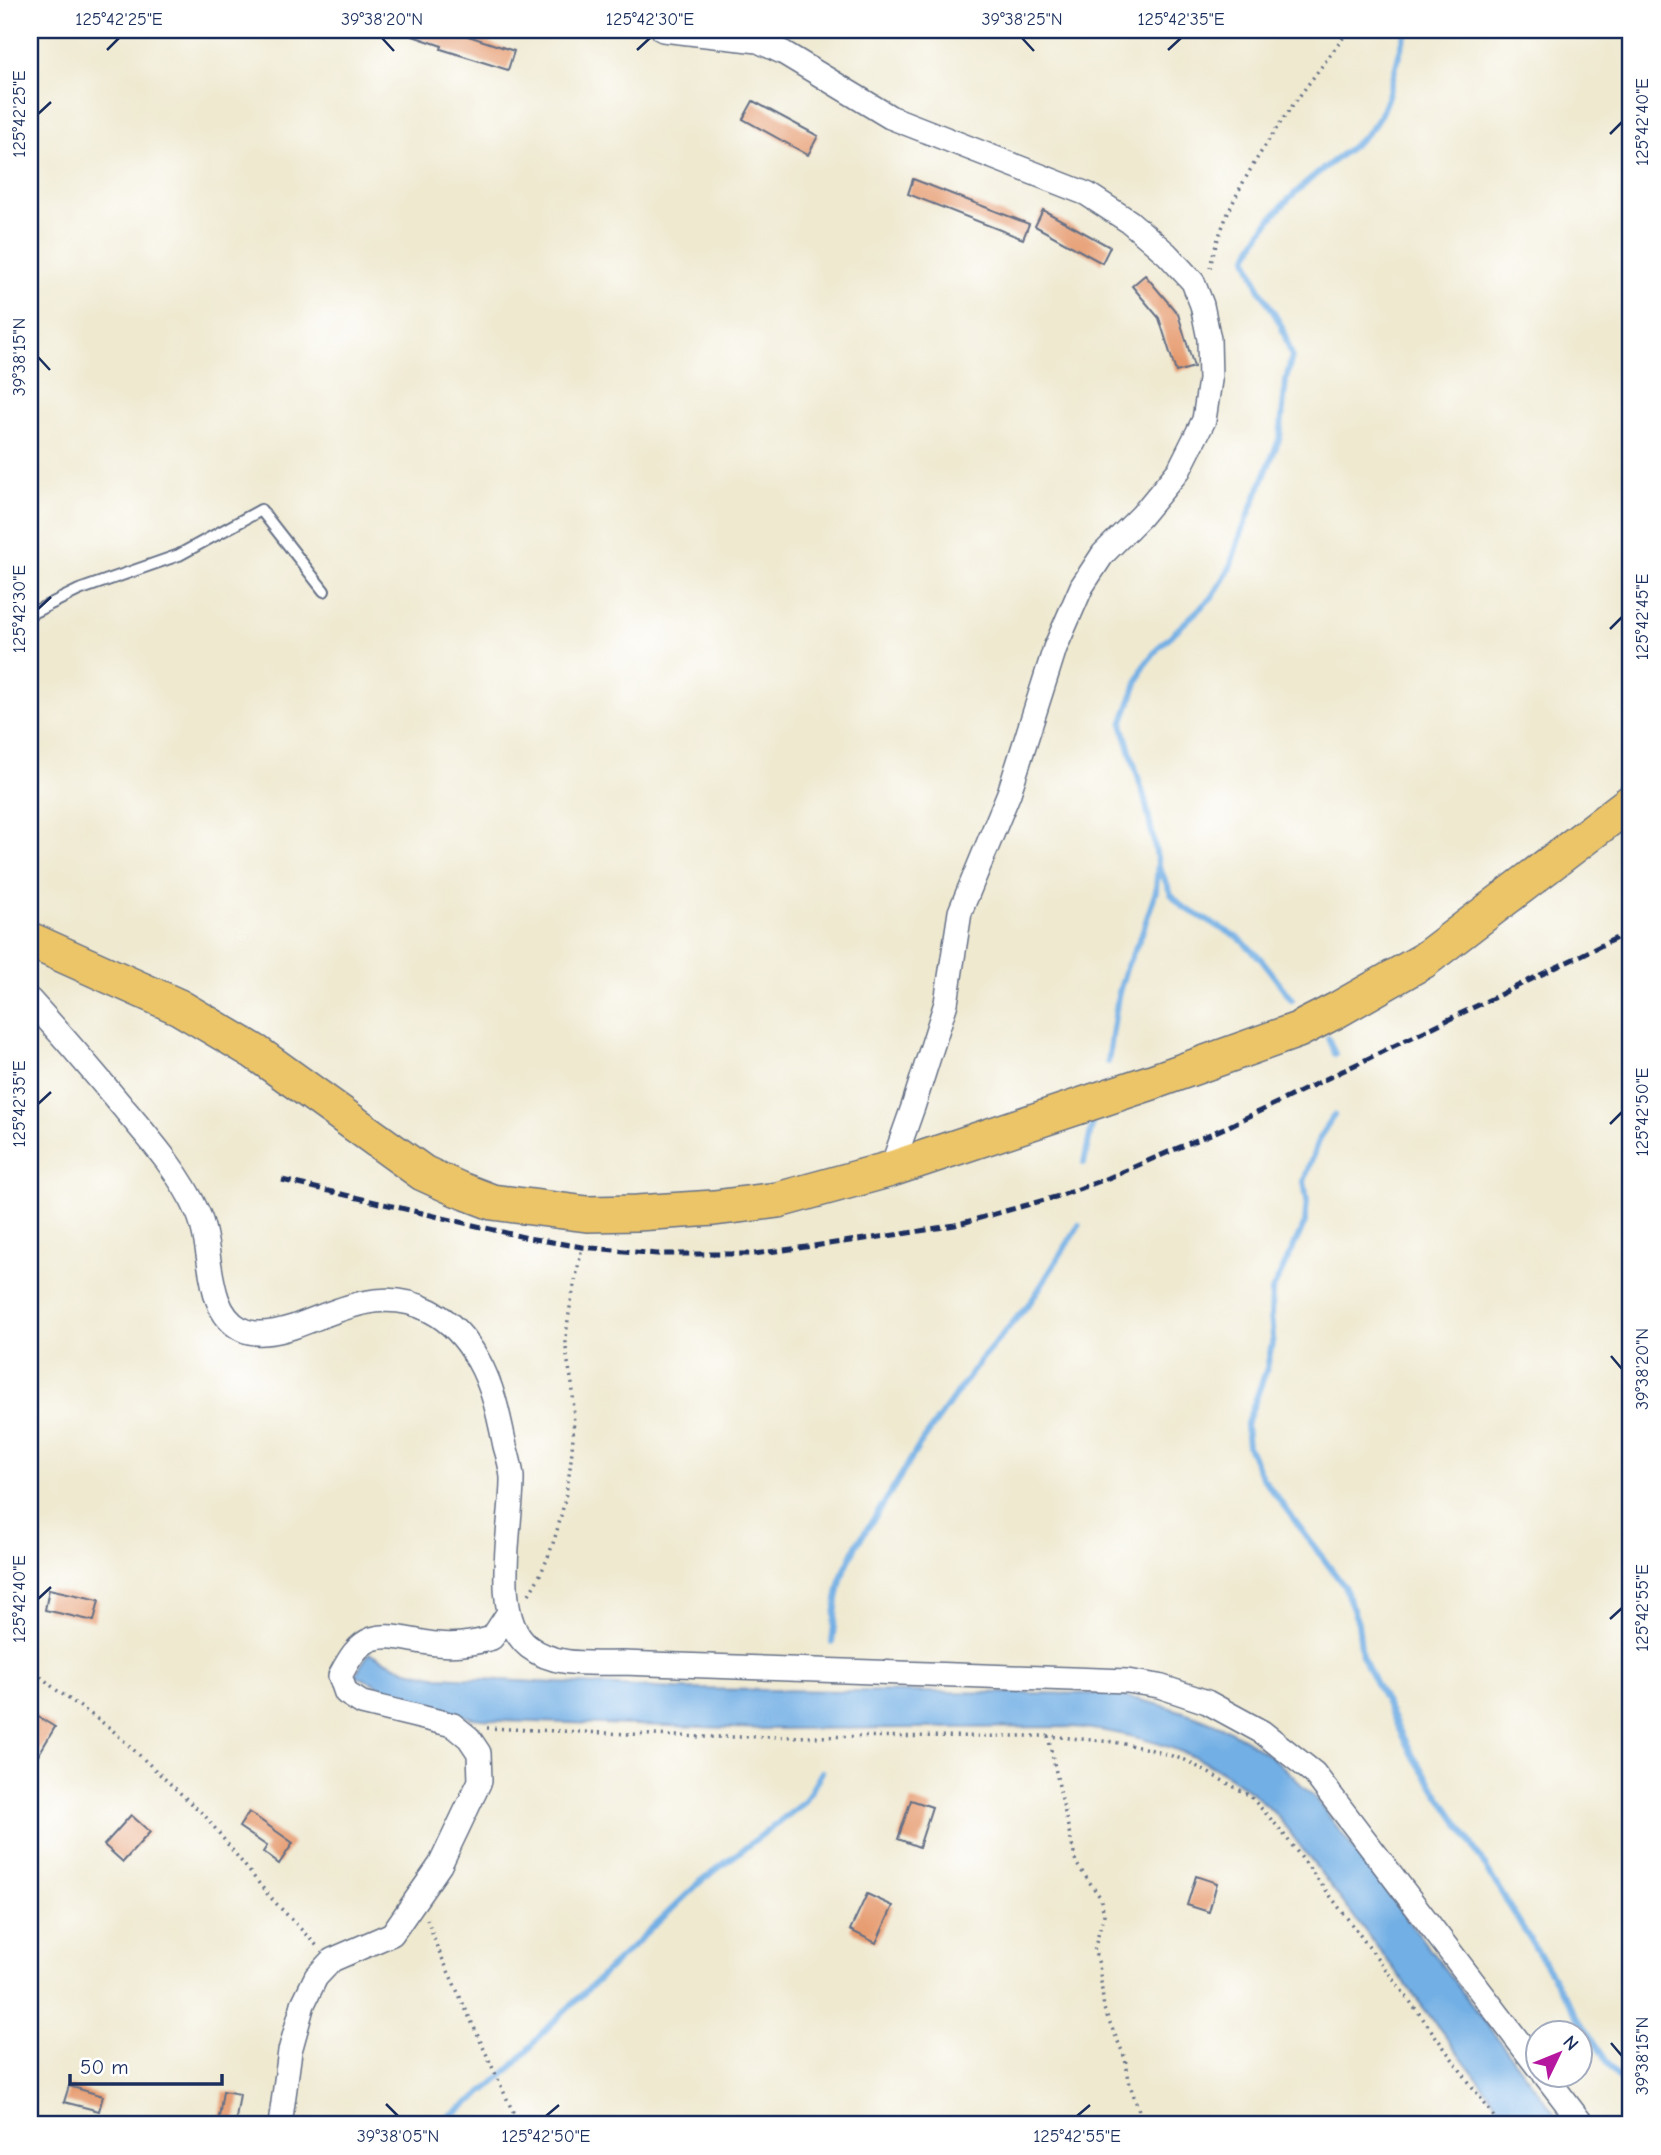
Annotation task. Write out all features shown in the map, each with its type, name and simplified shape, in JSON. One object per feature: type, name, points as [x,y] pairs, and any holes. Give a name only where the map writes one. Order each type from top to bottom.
[{"type":"main road","points":[[30,940],[180,1007],[277,1068],[423,1173],[492,1202],[587,1214],[715,1208],[778,1199],[891,1169],[1298,1030],[1423,961],[1631,802]]},
{"type":"street","points":[[663,30],[758,41],[784,53],[890,117],[1087,194],[1130,222],[1167,254],[1193,282],[1202,305],[1209,339],[1210,380],[1204,419],[1179,470],[1141,516],[1103,554],[1082,586],[1055,648],[1009,793],[960,912],[946,1003],[891,1169]]},
{"type":"street","points":[[30,1000],[135,1122],[189,1195],[200,1216],[208,1243],[212,1277],[221,1311],[231,1324],[257,1334],[279,1331],[364,1303],[406,1301],[444,1319],[463,1337],[479,1361],[492,1392],[512,1474],[506,1566],[509,1612],[515,1631],[528,1646],[546,1657],[576,1663],[1094,1678],[1159,1686],[1207,1702],[1262,1732],[1314,1773],[1524,2049]]},
{"type":"street","points":[[280,2125],[290,2051],[303,2004],[316,1978],[332,1961],[392,1934],[417,1894],[440,1865],[480,1781],[479,1753],[469,1738],[453,1726],[362,1703],[346,1693],[340,1675],[361,1646],[373,1639],[384,1637],[468,1645],[492,1638],[509,1612]]},
{"type":"street","points":[[1555,2088],[1583,2125]]},
{"type":"lane","points":[[30,614],[79,590],[179,555],[261,510],[324,592]]},
{"type":"path","points":[[1202,305],[1216,241],[1244,182],[1289,111],[1349,30]]},
{"type":"path","points":[[509,1612],[520,1607],[536,1584],[565,1500],[574,1447],[573,1392],[566,1342],[587,1214]]},
{"type":"path","points":[[30,1667],[55,1689],[110,1728],[206,1817],[268,1896],[332,1961]]},
{"type":"path","points":[[453,1726],[701,1737],[1048,1736],[1114,1742],[1185,1760],[1249,1795],[1296,1850],[1500,2125]]},
{"type":"path","points":[[1048,1736],[1076,1863],[1100,1898],[1104,1914],[1094,1950],[1099,1964],[1104,2010],[1125,2058],[1130,2085],[1144,2125]]},
{"type":"path","points":[[417,1894],[437,1947],[519,2125]]},
{"type":"water","points":[[369,1653],[407,1670],[438,1677],[677,1689],[1109,1694],[1196,1716],[1257,1747],[1280,1764],[1315,1798],[1524,2074],[1524,2088],[1535,2088],[1563,2125],[1513,2125],[1278,1817],[1234,1780],[1185,1753],[1132,1736],[1074,1727],[765,1729],[502,1721],[446,1712],[355,1675]]},
{"type":"building","points":[[405,30],[450,30],[514,51],[508,70],[441,49],[442,46],[404,33]]},
{"type":"building","points":[[753,101],[818,136],[808,155],[743,119]]},
{"type":"building","points":[[913,179],[1029,224],[1023,239],[908,194]]},
{"type":"building","points":[[1043,210],[1110,247],[1102,263],[1035,226]]},
{"type":"building","points":[[1145,275],[1178,314],[1194,367],[1176,372],[1159,318],[1132,286]]},
{"type":"building","points":[[49,1589],[99,1600],[94,1621],[45,1610]]},
{"type":"building","points":[[30,1712],[55,1727],[30,1769]]},
{"type":"building","points":[[911,1800],[932,1807],[919,1847],[898,1839]]},
{"type":"building","points":[[249,1812],[293,1843],[279,1864],[263,1852],[267,1846],[239,1827]]},
{"type":"building","points":[[131,1815],[150,1832],[123,1862],[104,1845]]},
{"type":"building","points":[[1196,1876],[1217,1883],[1209,1912],[1187,1905]]},
{"type":"building","points":[[867,1894],[893,1906],[876,1943],[850,1930]]},
{"type":"building","points":[[69,2086],[103,2096],[99,2111],[64,2102]]},
{"type":"building","points":[[223,2091],[240,2094],[235,2125],[218,2124]]},
{"type":"waterway","points":[[1108,1062],[1118,996],[1156,891],[1158,862],[1145,800],[1122,724],[1143,667],[1159,647],[1213,596],[1229,570],[1280,437],[1286,380],[1292,356],[1281,325],[1259,288],[1247,258],[1271,218],[1304,185],[1372,128],[1390,89],[1407,30]]},
{"type":"waterway","points":[[1159,866],[1171,894],[1183,907],[1239,938],[1260,958],[1292,1000]]},
{"type":"waterway","points":[[1328,1038],[1335,1054]]},
{"type":"waterway","points":[[1334,1115],[1319,1138],[1304,1181],[1307,1200],[1305,1223],[1272,1291],[1273,1338],[1267,1368],[1246,1426],[1248,1446],[1262,1477],[1344,1586],[1358,1623],[1362,1656],[1411,1753],[1631,2097]]},
{"type":"waterway","points":[[1084,1163],[1092,1125]]},
{"type":"waterway","points":[[832,1643],[842,1575],[857,1544],[919,1446],[980,1361],[1032,1300],[1079,1225]]},
{"type":"waterway","points":[[435,2125],[465,2106],[506,2072],[542,2033],[700,1882],[804,1803],[822,1772]]},
{"type":"railway","points":[[282,1180],[528,1238],[582,1247],[657,1254],[754,1254],[955,1225],[1059,1196],[1106,1179],[1229,1126],[1631,931]]}]
